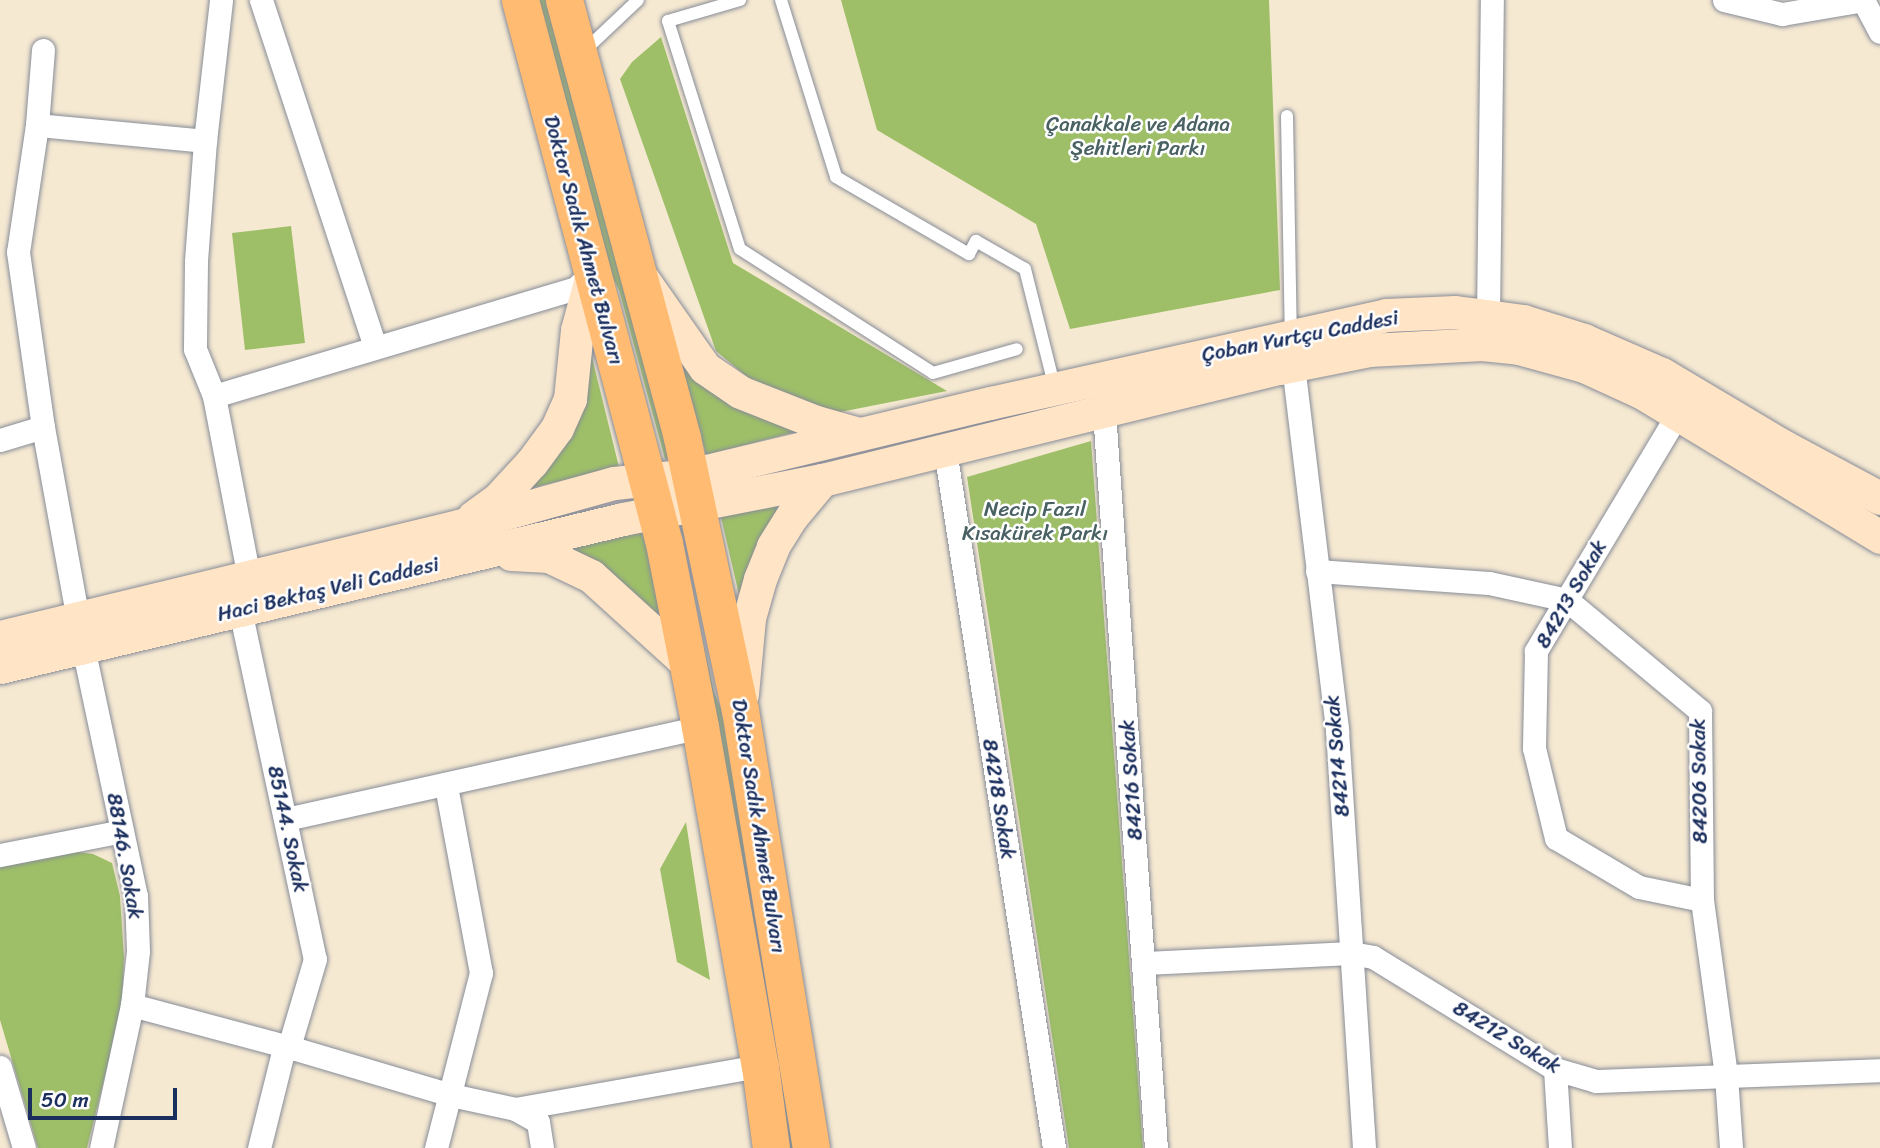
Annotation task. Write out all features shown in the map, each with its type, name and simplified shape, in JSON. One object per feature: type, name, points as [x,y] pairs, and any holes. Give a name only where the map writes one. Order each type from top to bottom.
[{"type":"main road","name":"Doktor Sadık Ahmet Bulvarı","points":[[520,0],[652,497],[689,665],[760,1066],[771,1148]]},
{"type":"main road","name":"Doktor Sadık Ahmet Bulvarı","points":[[564,0],[638,272],[693,491],[740,710],[811,1148]]},
{"type":"main road","points":[[459,526],[498,499],[532,462],[557,428],[570,399],[577,330],[593,271]]},
{"type":"main road","points":[[638,272],[705,368],[740,392],[816,422],[862,435]]},
{"type":"main road","name":"Çoban Yurtçu Caddesi","points":[[693,491],[822,480],[1104,412],[1292,351],[1386,315],[1455,312],[1522,321],[1584,340],[1662,374],[1783,446],[1880,498]]},
{"type":"main road","name":"Çoban Yurtçu Caddesi","points":[[693,491],[862,435],[1055,388],[1292,351],[1482,344],[1519,348],[1584,366],[1641,392],[1873,533]]},
{"type":"main road","points":[[740,710],[748,618],[760,579],[772,546],[822,480]]},
{"type":"main road","name":"Haci Bektaş Veli Caddesi","points":[[0,667],[80,633],[249,578],[459,526],[614,483],[652,497]]},
{"type":"main road","points":[[652,497],[693,491]]},
{"type":"main road","name":"Haci Bektaş Veli Caddesi","points":[[0,637],[80,633],[240,610],[481,553],[652,497]]},
{"type":"main road","points":[[481,553],[549,556],[591,576],[689,665]]},
{"type":"street","points":[[221,0],[205,141],[196,262],[195,349],[214,396],[249,578]]},
{"type":"street","points":[[261,0],[375,346]]},
{"type":"street","points":[[1489,316],[1492,0]]},
{"type":"street","points":[[1724,0],[1782,14],[1863,0],[1880,32]]},
{"type":"street","name":"88146. Sokak","points":[[43,50],[37,125],[19,252],[43,427],[80,633],[136,897],[138,951],[132,1005],[101,1148]]},
{"type":"street","points":[[37,125],[205,141]]},
{"type":"street","points":[[214,396],[576,288],[593,271]]},
{"type":"street","name":"84214 Sokak","points":[[1292,351],[1337,730],[1364,1148]]},
{"type":"street","name":"84216 Sokak","points":[[1104,412],[1156,1148]]},
{"type":"street","name":"84213 Sokak","points":[[1677,415],[1536,652],[1534,748],[1556,838],[1639,887],[1702,900]]},
{"type":"street","points":[[0,440],[43,427]]},
{"type":"street","name":"84218 Sokak","points":[[945,450],[1054,1148]]},
{"type":"street","name":"84206 Sokak","points":[[1317,571],[1489,583],[1567,600],[1700,711],[1702,900],[1726,1076],[1731,1148]]},
{"type":"street","name":"85144. Sokak","points":[[240,610],[315,959],[289,1047],[282,1056],[259,1148]]},
{"type":"street","points":[[286,819],[446,786],[700,727]]},
{"type":"street","points":[[436,1148],[481,973],[446,786]]},
{"type":"street","points":[[0,855],[122,831]]},
{"type":"street","name":"84212 Sokak","points":[[1145,963],[1351,953],[1373,957],[1555,1069],[1596,1081],[1880,1070]]},
{"type":"street","points":[[132,1005],[289,1047],[451,1095],[515,1109],[538,1122],[542,1148]]},
{"type":"street","points":[[515,1109],[760,1066]]},
{"type":"street","points":[[0,1067],[24,1148]]},
{"type":"street","points":[[1555,1069],[1560,1148]]},
{"type":"lane","points":[[579,56],[638,0]]},
{"type":"lane","points":[[740,0],[668,21],[740,249],[933,373],[1017,349]]},
{"type":"lane","points":[[781,0],[836,177],[969,254],[976,241],[1025,269],[1055,388]]},
{"type":"lane","points":[[1287,116],[1292,351]]},
{"type":"green space","points":[[537,0],[546,0],[671,458],[665,459],[619,290],[608,268]]},
{"type":"green space","name":"Çanakkale ve Adana Şehitleri Parkı","points":[[841,0],[1269,0],[1280,290],[1070,329],[1036,224],[877,130]]},
{"type":"green space","points":[[661,37],[733,263],[947,391],[830,414],[759,387],[716,351],[620,79],[632,62]]},
{"type":"green space","points":[[291,226],[305,343],[245,350],[232,233]]},
{"type":"green space","points":[[584,325],[619,467],[510,493],[558,438]]},
{"type":"green space","points":[[673,335],[815,427],[706,455]]},
{"type":"green space","name":"Necip Fazıl Kısakürek Parkı","points":[[1091,441],[1143,1148],[1069,1148],[967,477]]},
{"type":"green space","points":[[804,496],[743,612],[721,517]]},
{"type":"green space","points":[[678,528],[714,693],[730,728],[795,1148],[786,1148],[719,731],[673,529]]},
{"type":"green space","points":[[643,531],[667,641],[559,549]]},
{"type":"green space","points":[[686,822],[710,980],[677,962],[660,869]]},
{"type":"green space","points":[[70,851],[93,854],[112,863],[120,896],[124,958],[122,1008],[87,1148],[38,1148],[0,1020],[0,867]]}]
